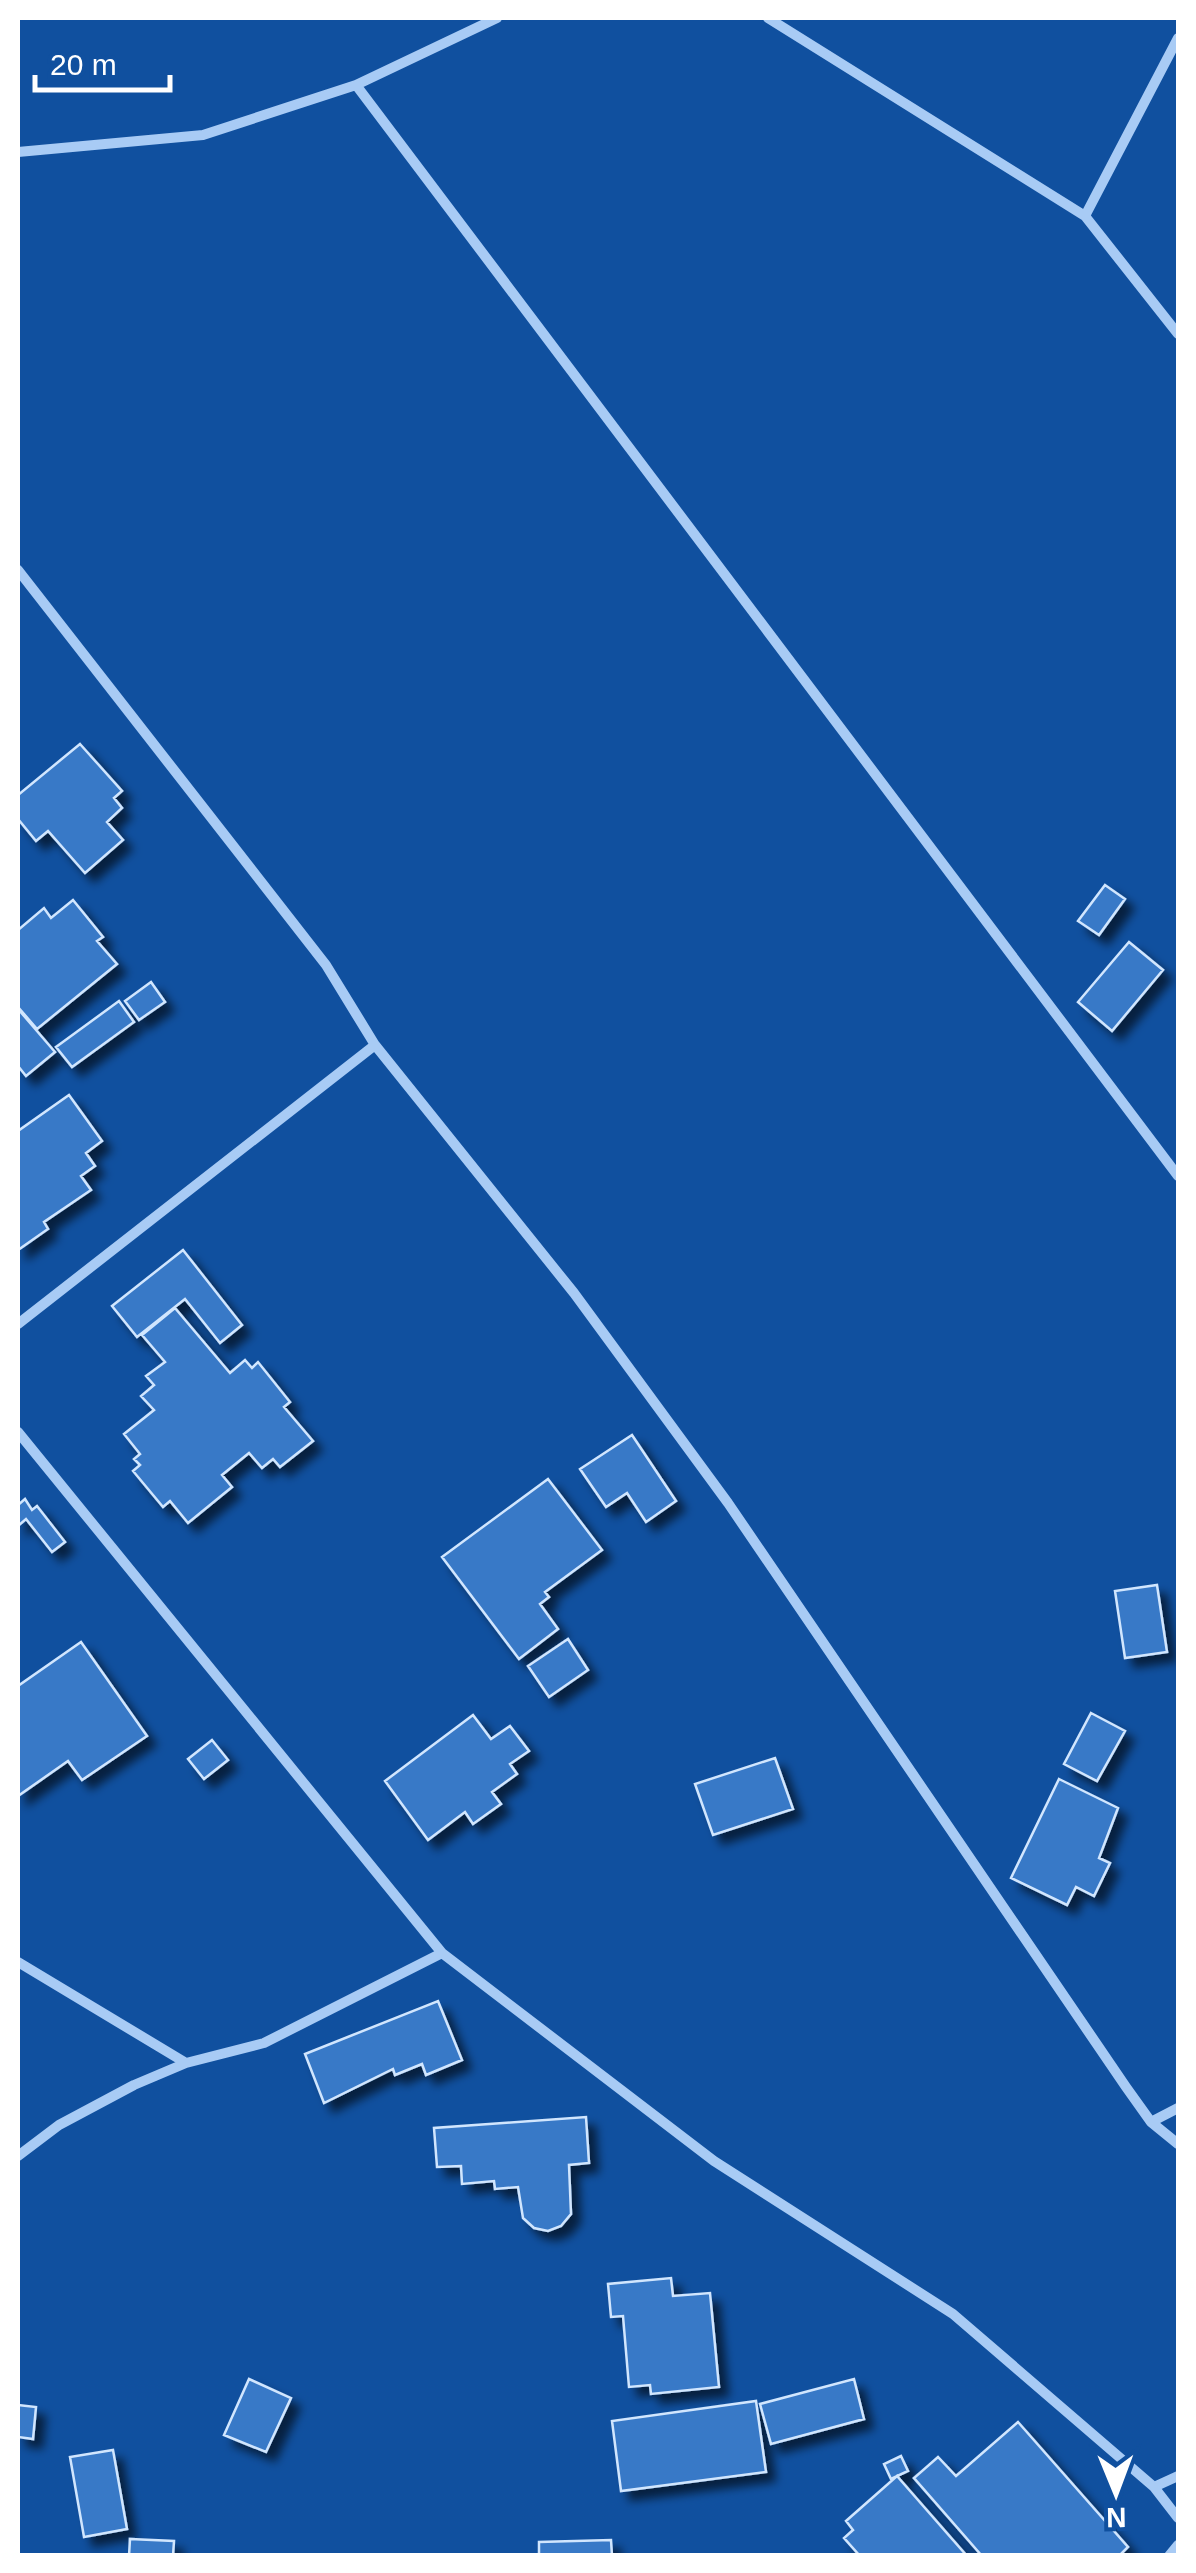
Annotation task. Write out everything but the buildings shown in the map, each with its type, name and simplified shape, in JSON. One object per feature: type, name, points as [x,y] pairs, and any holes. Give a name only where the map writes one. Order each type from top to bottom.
[{"type":"street","points":[[18,152],[203,134],[356,85],[497,18]]},
{"type":"street","points":[[768,18],[1085,216],[1178,334]]},
{"type":"street","points":[[1085,216],[1178,38]]},
{"type":"street","points":[[356,85],[1178,1176]]},
{"type":"street","points":[[18,570],[326,965],[376,1045],[574,1293],[728,1502],[1151,2122],[1178,2144]]},
{"type":"street","points":[[18,1324],[376,1045]]},
{"type":"street","points":[[18,1432],[442,1953],[714,2161],[953,2314],[1154,2487],[1178,2518]]},
{"type":"street","points":[[18,2156],[59,2125],[186,2063],[264,2043],[442,1953]]},
{"type":"street","points":[[18,1962],[186,2063]]},
{"type":"street","points":[[1151,2122],[1178,2108]]},
{"type":"street","points":[[1154,2487],[1178,2476]]},
{"type":"street","points":[[1169,2556],[1178,2545]]}]
